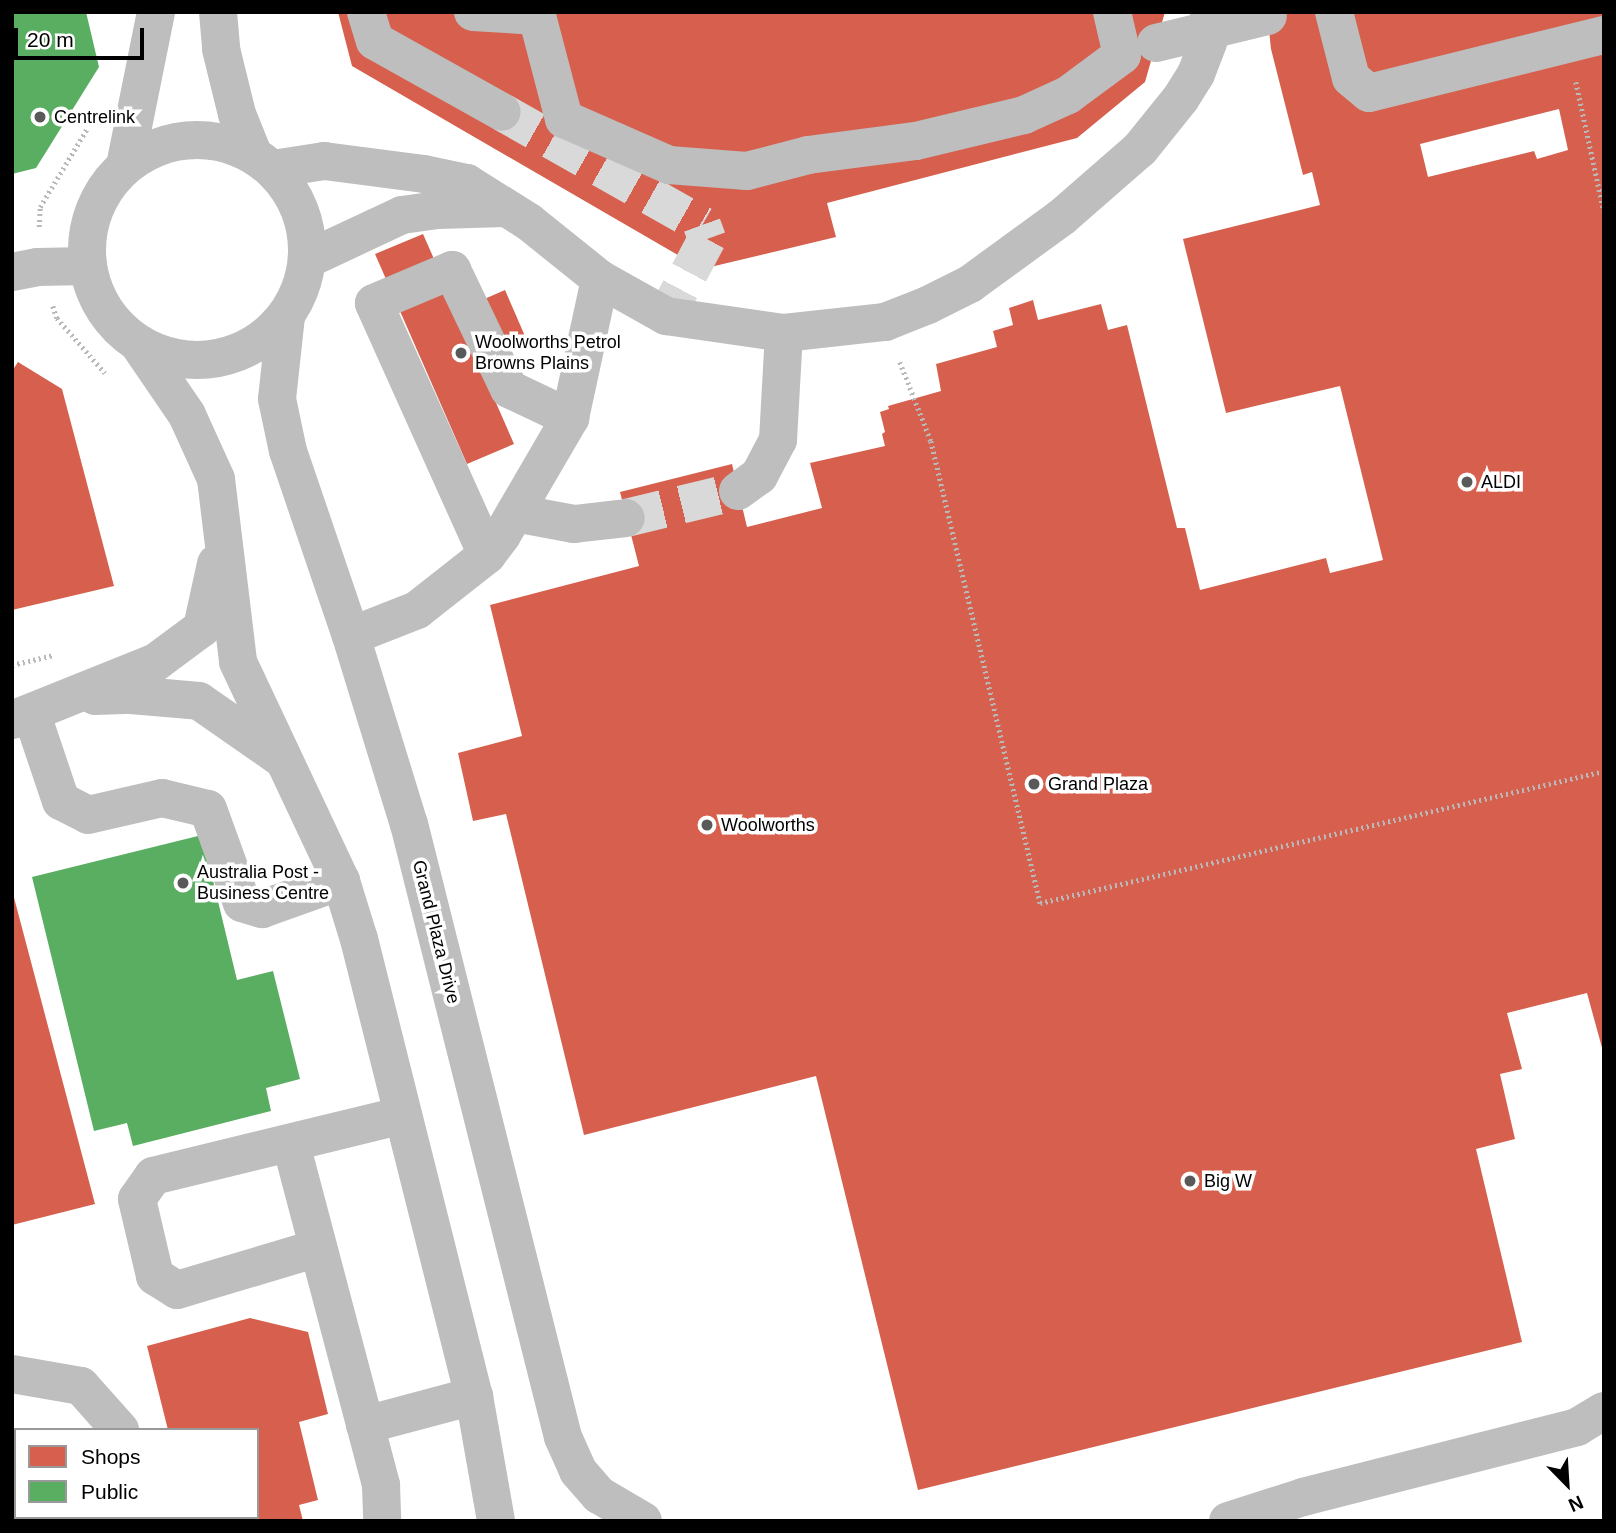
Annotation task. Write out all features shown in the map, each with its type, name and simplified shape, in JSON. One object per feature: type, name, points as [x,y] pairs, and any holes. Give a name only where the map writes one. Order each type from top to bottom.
[{"type":"street","points":[[125,166],[156,12]]},
{"type":"street","points":[[140,346],[171,357],[203,360],[234,354],[263,339],[286,316],[301,289],[308,259],[306,226],[294,195],[263,162],[237,114],[221,49],[218,12]]},
{"type":"street","points":[[366,12],[375,41],[502,111]]},
{"type":"street","points":[[473,12],[537,14],[564,118],[669,164],[747,171],[808,155],[916,141],[1024,115],[1068,95],[1139,49],[1274,14]]},
{"type":"street","points":[[1112,12],[1139,49]]},
{"type":"street","points":[[496,1521],[474,1396],[359,939],[341,881],[238,662],[216,479],[187,415],[140,346],[115,325],[97,298],[88,266],[88,229],[101,195],[125,166],[155,148],[187,140],[222,142],[263,162],[324,161],[424,174],[467,184],[529,222],[600,279],[666,316],[784,333],[884,322],[928,305],[970,284],[1062,217],[1140,149],[1181,98],[1196,74],[1208,42],[1209,12]]},
{"type":"street","points":[[1334,12],[1351,78],[1370,93],[1604,35]]},
{"type":"street","points":[[308,259],[402,215],[438,210],[505,208]]},
{"type":"street","points":[[24,269],[88,266]]},
{"type":"street","points":[[487,555],[373,303],[452,270],[509,389],[570,418]]},
{"type":"street","points":[[351,636],[417,610],[487,555],[515,513],[570,418],[600,279]]},
{"type":"street","name":"Grand Plaza Drive","points":[[286,316],[278,372],[281,423],[410,824],[563,1437],[578,1471],[599,1495],[643,1521]]},
{"type":"street","points":[[738,491],[759,476],[778,440],[784,333]]},
{"type":"street","points":[[515,513],[574,524],[626,518]]},
{"type":"street","points":[[222,531],[202,628],[156,662],[22,717],[61,802],[88,815],[162,798],[208,809],[242,903],[262,909],[341,881]]},
{"type":"street","points":[[75,697],[131,695],[199,701],[281,758]]},
{"type":"street","points":[[318,1248],[177,1290],[155,1276],[137,1199],[153,1176],[403,1115]]},
{"type":"street","points":[[291,1144],[382,1485],[382,1521]]},
{"type":"street","points":[[12,1374],[81,1386],[118,1428]]},
{"type":"street","points":[[365,1425],[474,1396]]},
{"type":"street","points":[[1228,1521],[1309,1509],[1577,1427],[1604,1412]]},
{"type":"path","points":[[1566,44],[1604,212]]},
{"type":"path","points":[[92,120],[40,207],[24,269],[57,318],[111,381]]},
{"type":"path","points":[[884,322],[931,441],[1040,903],[1604,771]]},
{"type":"path","points":[[12,665],[62,653]]},
{"type":"building: Shops","points":[[338,12],[1165,12],[1145,82],[1077,138],[827,203],[836,237],[702,269],[352,66]]},
{"type":"building: Shops","name":"Grand Plaza","points":[[1267,12],[1604,12],[1604,1055],[1587,993],[1507,1013],[1522,1069],[1500,1074],[1515,1139],[1476,1149],[1522,1342],[918,1490],[816,1076],[584,1135],[506,814],[473,821],[458,753],[522,736],[490,605],[639,566],[620,492],[732,464],[747,527],[822,508],[810,463],[885,446],[880,412],[889,409],[888,406],[941,391],[936,364],[997,347],[993,331],[1013,325],[1009,308],[1033,300],[1038,320],[1101,304],[1108,330],[1127,325],[1177,528],[1185,528],[1200,590],[1326,558],[1330,573],[1383,560],[1340,386],[1226,413],[1183,239],[1320,205],[1312,172],[1303,175],[1271,49]],"holes":[[[1559,109],[1568,150],[1537,159],[1534,151],[1428,177],[1420,144]]]},
{"type":"building: Shops","name":"Woolworths Petrol Browns Plains","points":[[423,234],[457,311],[505,290],[528,343],[479,364],[514,444],[467,464],[375,254]]},
{"type":"building: Shops","points":[[18,362],[62,389],[114,586],[12,610],[12,371]]},
{"type":"building: Shops","points":[[12,890],[95,1204],[12,1225]]},
{"type":"building: Shops","points":[[250,1318],[308,1332],[328,1414],[299,1422],[318,1500],[299,1505],[303,1521],[191,1521],[259,1519],[259,1428],[168,1428],[147,1346]]},
{"type":"building: Shops","points":[[12,1442],[14,1519],[124,1521],[12,1521]]},
{"type":"building: Public","name":"Centrelink","points":[[12,12],[86,12],[99,67],[36,168],[12,174]]},
{"type":"building: Public","points":[[202,835],[237,980],[273,971],[300,1079],[266,1088],[271,1111],[133,1146],[127,1123],[94,1131],[32,877]]},
{"type":"tunnel","points":[[502,112],[702,225],[707,239],[666,316]]},
{"type":"tunnel","points":[[626,518],[738,491]]},
{"type":"place","name":"Centrelink","points":[[40,117]]},
{"type":"place","name":"Woolworths Petrol Browns Plains","points":[[461,353]]},
{"type":"place","name":"ALDI","points":[[1467,482]]},
{"type":"place","name":"Grand Plaza","points":[[1034,784]]},
{"type":"place","name":"Woolworths","points":[[707,825]]},
{"type":"place","name":"Australia Post - Business Centre","points":[[183,883]]},
{"type":"place","name":"Big W","points":[[1190,1181]]}]
